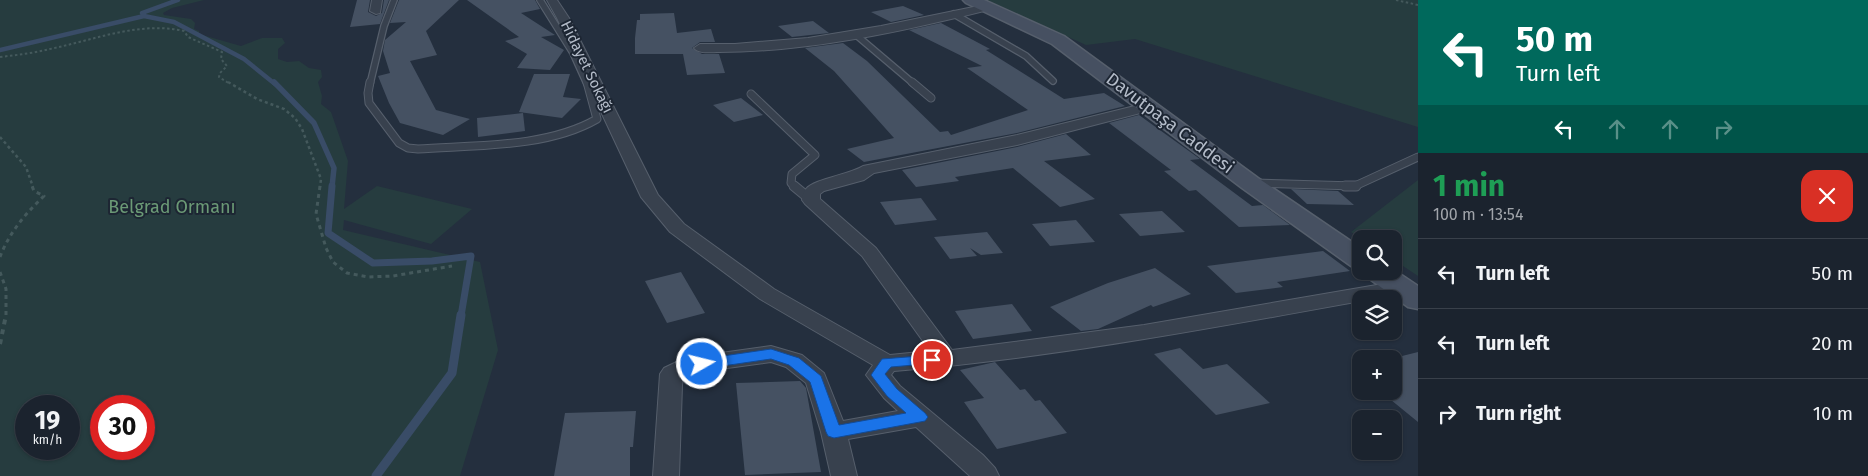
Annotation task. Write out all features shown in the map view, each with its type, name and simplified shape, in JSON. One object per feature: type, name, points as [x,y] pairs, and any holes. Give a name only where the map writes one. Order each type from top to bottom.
[{"type":"street","name":"Hidayet Sokağı","points":[[552,0],[563,18],[620,135]]},
{"type":"street","points":[[700,48],[737,50],[855,34],[954,14],[980,4]]},
{"type":"street","name":"Davutpaşa Caddesi","points":[[980,4],[1058,40],[1250,183],[1352,254]]},
{"type":"street","points":[[947,359],[869,252],[811,200],[812,192],[818,187],[858,176],[869,169],[1017,140],[1147,107]]},
{"type":"street","points":[[620,135],[650,197],[677,228],[767,294],[887,363],[947,359],[1077,343],[1409,294]]},
{"type":"street","points":[[1390,280],[1409,294]]},
{"type":"street","points":[[666,476],[672,374],[685,366],[771,354],[794,361],[816,379],[834,432],[844,476]]},
{"type":"street","points":[[887,363],[878,375],[892,392],[974,463],[986,476]]},
{"type":"street","points":[[834,432],[920,417]]},
{"type":"lane","points":[[394,0],[384,26],[372,70],[368,93],[369,104],[399,143],[408,148],[418,149],[537,140],[581,127],[597,119],[595,107],[574,55],[549,20],[540,0]]},
{"type":"lane","points":[[954,14],[1026,56],[1053,81]]},
{"type":"lane","points":[[855,34],[931,98]]},
{"type":"lane","points":[[751,94],[815,155],[792,174],[791,183],[811,200]]},
{"type":"lane","points":[[1250,183],[1355,186],[1418,157]]},
{"type":"path","points":[[1396,0],[1418,5]]},
{"type":"path","points":[[0,57],[48,50],[147,27],[184,31],[188,37],[222,52],[221,59],[227,66],[220,73],[219,77],[225,82],[257,99],[284,109],[295,118],[309,144],[321,179],[316,214],[326,248],[333,262],[347,273],[368,277],[393,276],[452,266]]},
{"type":"path","points":[[0,137],[26,167],[34,191],[44,196],[32,207],[16,227],[2,249],[0,257]]},
{"type":"path","points":[[0,272],[5,280],[8,319],[0,344]]},
{"type":"green space","name":"Belgrad Ormanı","points":[[0,0],[204,0],[172,8],[163,13],[164,15],[191,19],[195,23],[194,29],[199,31],[199,34],[241,46],[262,38],[282,38],[285,43],[278,49],[278,59],[287,62],[299,61],[309,68],[321,70],[322,77],[318,82],[322,96],[321,104],[331,112],[348,161],[344,209],[377,186],[472,209],[431,244],[344,220],[343,230],[480,262],[498,350],[460,476],[0,476]]},
{"type":"green space","points":[[987,0],[1418,0],[1418,127],[1135,39],[1086,45]]},
{"type":"green space","points":[[1418,180],[1418,276],[1402,265],[1402,230],[1354,230]]},
{"type":"building","points":[[357,0],[370,0],[368,12],[376,16],[382,13],[384,0],[389,0],[380,24],[350,27]]},
{"type":"building","points":[[399,0],[459,0],[426,31],[437,55],[410,61],[436,110],[470,119],[443,135],[400,123],[378,76],[390,73],[383,51],[385,40],[406,22],[390,23]]},
{"type":"building","points":[[467,0],[535,0],[540,9],[521,13],[555,35],[541,37],[564,50],[550,70],[517,68],[527,54],[505,41],[519,37]]},
{"type":"building","points":[[903,6],[924,15],[891,22],[871,12]]},
{"type":"building","points":[[674,13],[677,33],[711,29],[715,42],[700,42],[692,48],[702,54],[719,54],[725,73],[687,75],[683,54],[635,54],[637,20],[640,20],[640,14]]},
{"type":"building","points":[[813,21],[829,33],[792,37],[778,26]]},
{"type":"building","points":[[941,23],[990,49],[986,50],[1064,99],[1104,93],[1125,106],[1017,133],[864,162],[847,149],[894,138],[834,71],[805,48],[843,43],[867,61],[940,132],[948,131],[951,135],[1028,110],[967,68],[982,66],[909,30]]},
{"type":"building","points":[[534,74],[570,74],[563,97],[581,99],[562,118],[519,112]]},
{"type":"building","points":[[741,98],[763,115],[734,122],[713,105]]},
{"type":"building","points":[[523,113],[525,131],[478,137],[477,118]]},
{"type":"building","points":[[1139,115],[1200,159],[1190,160],[1252,206],[1263,205],[1290,225],[1239,227],[1196,190],[1189,191],[1164,171],[1171,170],[1109,123]]},
{"type":"building","points":[[1066,134],[1091,155],[1044,161],[1095,199],[1060,207],[1013,168],[955,177],[959,181],[916,187],[902,170],[1017,147]]},
{"type":"building","points":[[1291,189],[1338,191],[1354,205],[1307,204]]},
{"type":"building","points":[[921,198],[937,220],[895,225],[880,202]]},
{"type":"building","points":[[1162,211],[1185,232],[1140,236],[1119,214]]},
{"type":"building","points":[[1076,220],[1095,242],[1050,246],[1032,224]]},
{"type":"building","points":[[987,232],[1003,253],[981,255],[970,248],[977,256],[950,259],[934,237]]},
{"type":"building","points":[[1323,251],[1350,271],[1277,282],[1283,287],[1236,293],[1207,266]]},
{"type":"building","points":[[1155,268],[1191,294],[1153,307],[1151,305],[1098,329],[1081,331],[1050,307],[1108,283]]},
{"type":"building","points":[[681,272],[705,313],[667,323],[645,281]]},
{"type":"building","points":[[1012,304],[1032,331],[973,339],[955,311]]},
{"type":"building","points":[[1180,348],[1203,369],[1227,364],[1270,403],[1216,415],[1154,354]]},
{"type":"building","points":[[1418,352],[1418,422],[1391,400],[1402,400],[1402,356]]},
{"type":"building","points":[[995,362],[1020,390],[1025,389],[1035,401],[1040,400],[1067,433],[997,449],[964,402],[984,398],[960,370]]},
{"type":"building","points":[[800,381],[806,388],[821,472],[745,475],[736,383]]},
{"type":"building","points":[[636,411],[633,447],[630,447],[630,476],[554,476],[565,413]]},
{"type":"waterway","points":[[144,16],[142,13],[178,0]]},
{"type":"waterway","points":[[0,50],[144,16]]},
{"type":"waterway","points":[[144,16],[174,22],[244,59],[275,84]]},
{"type":"waterway","points":[[274,82],[314,123],[334,168],[332,187]]},
{"type":"waterway","points":[[332,186],[328,233],[373,263],[432,261],[471,256],[461,316]]},
{"type":"waterway","points":[[376,476],[452,373],[461,315]]},
{"type":"route","points":[[702,364],[771,354],[794,361],[816,379],[834,432],[920,417],[892,392],[878,375],[887,363],[932,360]]}]
